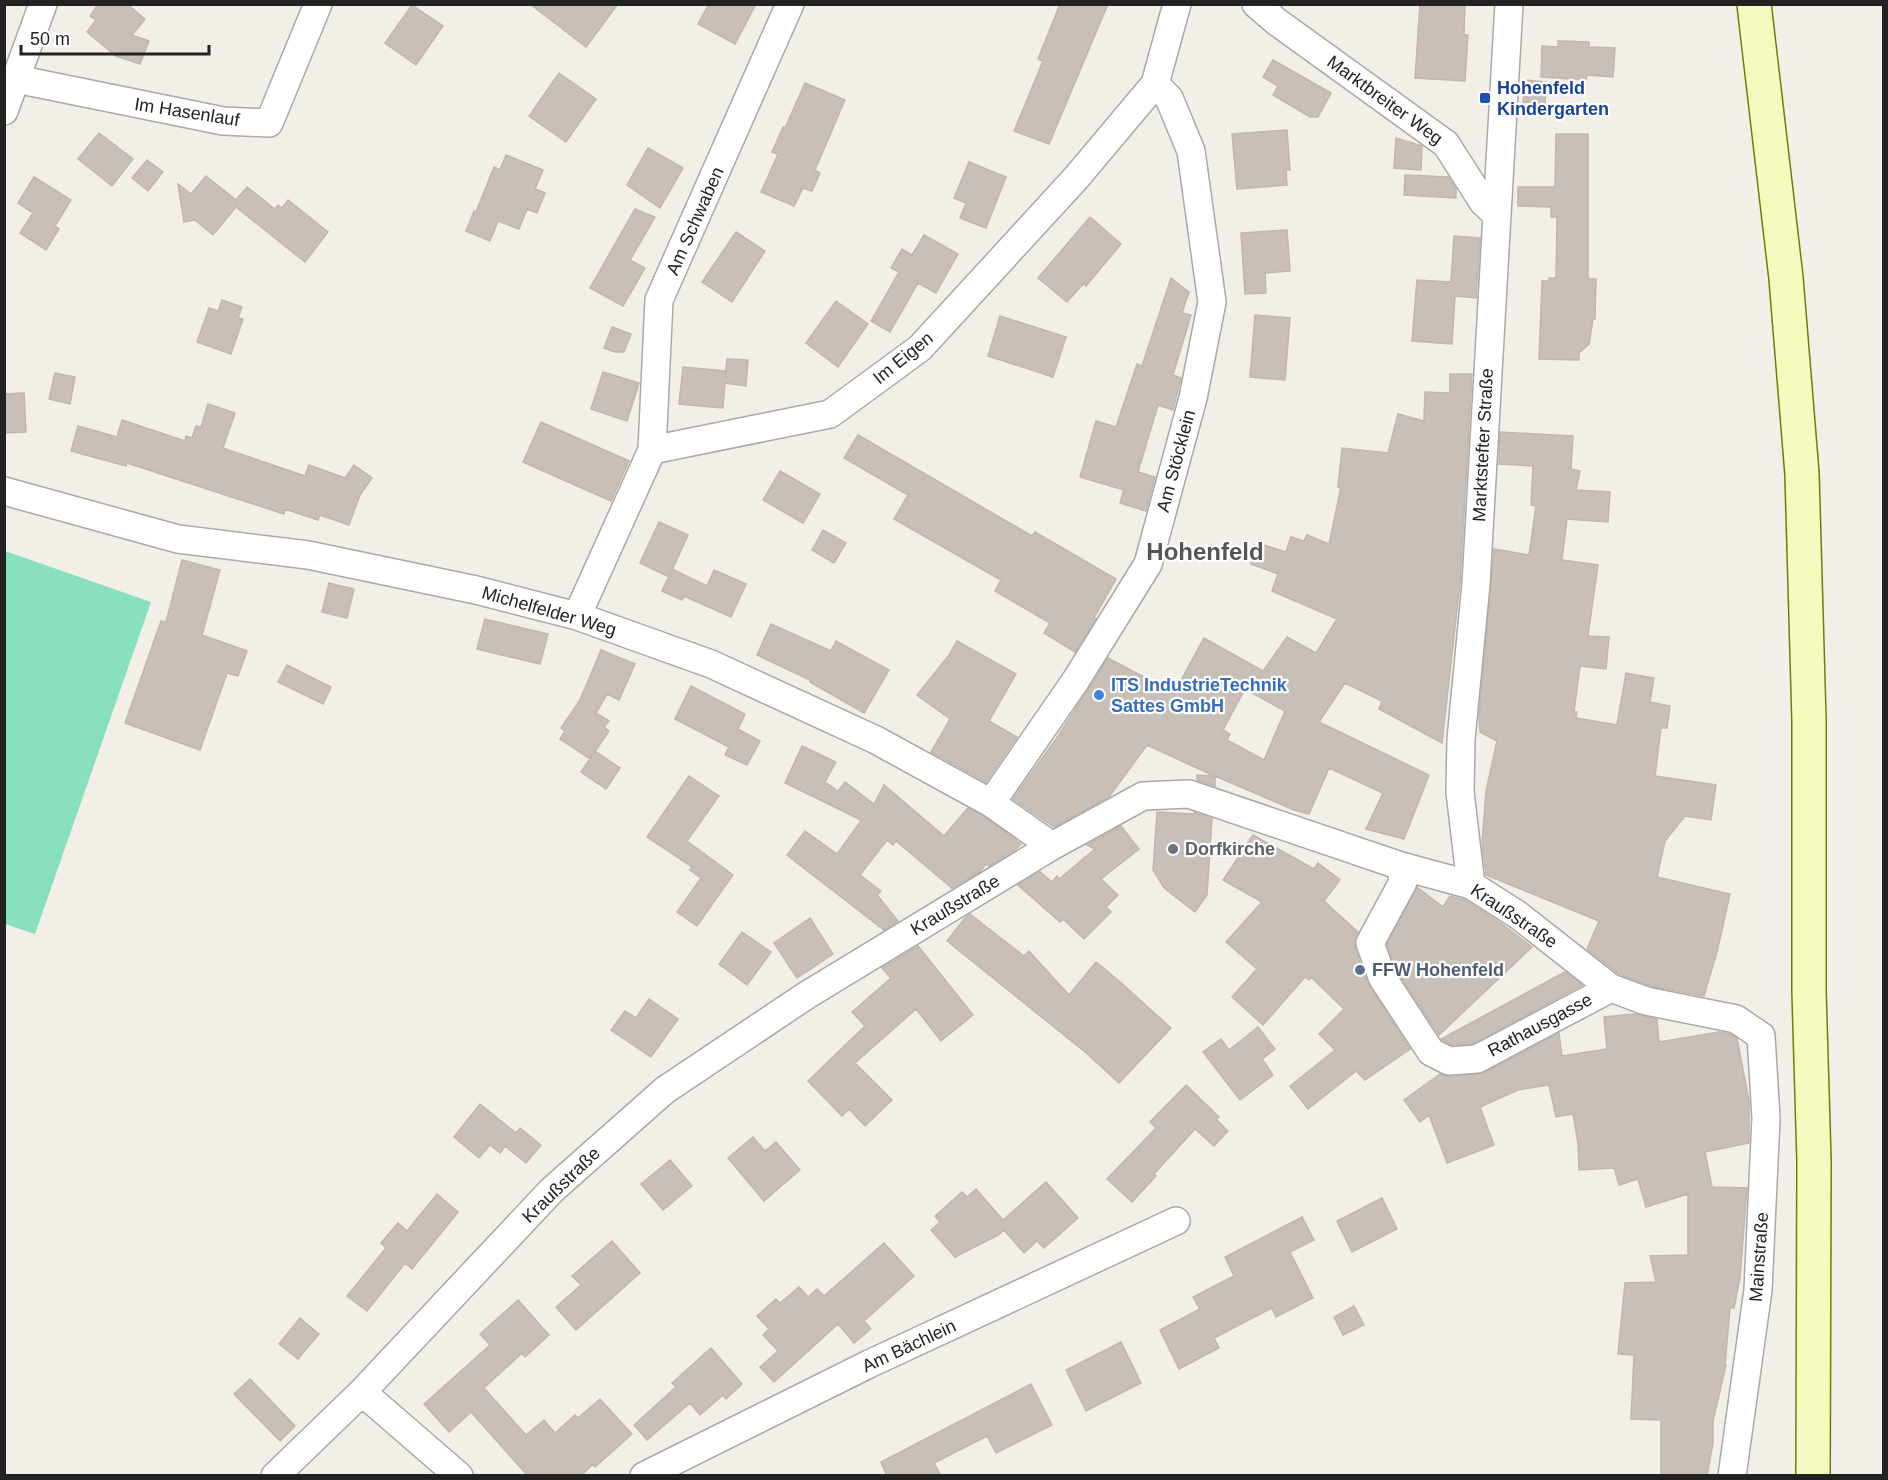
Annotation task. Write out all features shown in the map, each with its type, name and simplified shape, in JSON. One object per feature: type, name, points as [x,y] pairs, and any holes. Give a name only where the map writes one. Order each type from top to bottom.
[{"type":"main road","points":[[1754,4],[1786,278],[1802,474],[1809,721],[1809,992],[1814,1161],[1812,1476]]},
{"type":"street","points":[[4,111],[43,4]]},
{"type":"street","name":"Im Hasenlauf","points":[[16,80],[223,121],[269,123],[318,4]]},
{"type":"street","name":"Am Schwaben","points":[[652,450],[659,300],[790,4]]},
{"type":"street","name":"Im Eigen","points":[[652,450],[830,414],[920,348],[1076,178],[1155,84],[1176,4]]},
{"type":"street","name":"Marktbreiter Weg","points":[[1256,4],[1277,22],[1446,144],[1483,202],[1496,214]]},
{"type":"street","name":"Marktstefter Straße","points":[[1471,885],[1460,792],[1461,739],[1476,584],[1509,4]]},
{"type":"street","name":"Am Stöcklein","points":[[991,803],[1076,680],[1148,564],[1193,398],[1212,302],[1191,151],[1169,98],[1155,84]]},
{"type":"street","points":[[577,616],[652,450]]},
{"type":"street","name":"Michelfelder Weg","points":[[4,491],[178,539],[308,555],[476,590],[577,616],[711,664],[876,741],[991,803],[1052,846]]},
{"type":"street","name":"Kraußstraße","points":[[275,1476],[362,1392],[552,1190],[664,1090],[807,995],[1052,846],[1143,796],[1189,794],[1401,866],[1471,885],[1518,915],[1611,988],[1646,1001],[1736,1019],[1761,1036]]},
{"type":"street","name":"Rathausgasse","points":[[1401,866],[1403,882],[1370,943],[1382,977],[1431,1052],[1449,1061],[1477,1059],[1611,988]]},
{"type":"street","name":"Mainstraße","points":[[1732,1476],[1758,1290],[1766,1118],[1761,1036]]},
{"type":"street","name":"Am Bächlein","points":[[644,1476],[869,1364],[1176,1221]]},
{"type":"street","points":[[362,1392],[459,1476]]},
{"type":"green space","points":[[5,551],[151,602],[35,934],[5,924]]},
{"type":"building","points":[[98,4],[127,4],[145,19],[132,35],[149,41],[140,64],[116,56],[87,32],[96,20],[90,16]]},
{"type":"building","points":[[530,4],[618,4],[586,47]]},
{"type":"building","points":[[709,4],[756,4],[735,44],[698,24]]},
{"type":"building","points":[[1060,4],[1108,4],[1049,144],[1014,131],[1043,61],[1038,59]]},
{"type":"building","points":[[1420,4],[1465,4],[1464,35],[1468,35],[1465,81],[1415,78]]},
{"type":"building","points":[[412,5],[443,26],[416,65],[385,43]]},
{"type":"building","points":[[1558,41],[1589,42],[1589,47],[1615,48],[1613,77],[1587,75],[1586,80],[1541,77],[1542,46],[1558,47]]},
{"type":"building","points":[[1273,60],[1331,93],[1318,117],[1310,117],[1273,95],[1278,86],[1263,77]]},
{"type":"building","points":[[559,73],[596,99],[566,142],[529,116]]},
{"type":"building","points":[[1525,80],[1546,82],[1545,104],[1523,102]]},
{"type":"building","points":[[805,83],[845,100],[815,170],[820,173],[812,191],[803,188],[794,206],[761,192],[778,154],[772,152]]},
{"type":"building","points":[[1287,130],[1290,170],[1286,170],[1287,185],[1237,189],[1232,134]]},
{"type":"building","points":[[99,133],[133,159],[112,186],[78,159]]},
{"type":"building","points":[[1556,134],[1588,134],[1588,279],[1596,279],[1595,319],[1593,319],[1589,344],[1579,353],[1579,360],[1539,359],[1542,281],[1556,278],[1557,217],[1551,217],[1551,207],[1518,206],[1518,187],[1555,187]]},
{"type":"building","points":[[1396,138],[1422,146],[1421,170],[1394,168]]},
{"type":"building","points":[[648,148],[683,168],[660,208],[627,185]]},
{"type":"building","points":[[506,155],[543,170],[535,189],[545,193],[537,213],[527,209],[519,229],[498,221],[490,241],[466,231],[494,167],[500,170]]},
{"type":"building","points":[[147,160],[163,172],[148,191],[132,178]]},
{"type":"building","points":[[969,162],[1006,177],[986,228],[960,218],[966,203],[954,198]]},
{"type":"building","points":[[1405,175],[1448,177],[1456,189],[1456,198],[1404,195]]},
{"type":"building","points":[[206,176],[236,200],[247,187],[275,209],[278,205],[282,208],[288,200],[328,232],[305,262],[236,207],[213,235],[195,220],[184,222],[178,184],[191,194]]},
{"type":"building","points":[[34,177],[71,200],[55,226],[59,229],[46,250],[20,233],[33,213],[18,203]]},
{"type":"building","points":[[635,209],[655,217],[630,260],[645,268],[623,306],[590,288]]},
{"type":"building","points":[[1090,217],[1121,244],[1086,286],[1084,283],[1067,302],[1038,278]]},
{"type":"building","points":[[1287,230],[1290,271],[1265,273],[1266,293],[1245,294],[1241,233]]},
{"type":"building","points":[[736,232],[765,251],[732,302],[702,282]]},
{"type":"building","points":[[924,235],[958,254],[936,293],[918,283],[890,332],[871,321],[899,272],[891,268],[902,249],[912,255]]},
{"type":"building","points":[[1454,236],[1480,238],[1476,298],[1455,296],[1452,344],[1412,341],[1417,280],[1451,282]]},
{"type":"building","points":[[1171,278],[1189,292],[1182,313],[1191,315],[1173,375],[1181,378],[1173,410],[1158,405],[1138,472],[1155,477],[1146,511],[1120,503],[1124,490],[1080,477],[1096,421],[1116,427],[1137,364],[1142,366]]},
{"type":"building","points":[[222,300],[242,307],[238,318],[243,319],[231,354],[197,342],[209,308],[218,311]]},
{"type":"building","points":[[836,301],[868,324],[838,367],[806,343]]},
{"type":"building","points":[[1255,315],[1290,318],[1285,380],[1250,377]]},
{"type":"building","points":[[1000,316],[1066,337],[1053,377],[988,356]]},
{"type":"building","points":[[612,327],[631,334],[624,352],[604,348]]},
{"type":"building","points":[[727,359],[748,360],[746,386],[725,383],[723,408],[679,404],[683,367],[726,371]]},
{"type":"building","points":[[603,372],[639,383],[627,421],[591,409]]},
{"type":"building","points":[[55,373],[75,377],[70,404],[49,399]]},
{"type":"building","points":[[1450,374],[1472,374],[1460,583],[1442,743],[1379,709],[1382,701],[1345,683],[1319,722],[1429,775],[1404,839],[1366,829],[1383,793],[1329,768],[1309,814],[1294,810],[1215,776],[1215,786],[1197,780],[1197,775],[1214,776],[1147,745],[1109,797],[1054,827],[1013,799],[1058,736],[1108,658],[1174,693],[1204,638],[1263,671],[1287,637],[1316,653],[1337,619],[1272,591],[1278,574],[1251,564],[1258,543],[1286,552],[1291,537],[1304,541],[1307,535],[1329,544],[1341,487],[1338,487],[1342,448],[1388,453],[1398,414],[1424,421],[1425,392],[1450,393]],"holes":[[[1245,689],[1285,711],[1264,760],[1227,740],[1230,734],[1223,730]]]},
{"type":"building","points":[[24,393],[26,432],[4,433],[4,394]]},
{"type":"building","points":[[208,404],[235,413],[223,448],[305,476],[309,465],[345,478],[354,465],[372,478],[360,495],[349,525],[320,515],[318,520],[285,509],[284,514],[127,463],[126,466],[71,451],[78,426],[117,437],[122,420],[185,441],[186,436],[192,438],[196,426],[201,427]]},
{"type":"building","points":[[541,422],[629,461],[611,501],[523,462]]},
{"type":"building","points":[[1500,432],[1573,436],[1571,469],[1580,471],[1576,490],[1610,492],[1608,522],[1567,519],[1562,560],[1598,565],[1588,636],[1609,637],[1606,669],[1580,666],[1574,712],[1577,712],[1576,718],[1617,725],[1626,673],[1654,678],[1650,702],[1670,706],[1667,728],[1661,728],[1655,776],[1716,785],[1711,820],[1685,816],[1665,841],[1657,877],[1730,894],[1704,996],[1650,986],[1619,974],[1587,949],[1599,921],[1486,875],[1482,843],[1486,791],[1497,741],[1480,732],[1479,717],[1494,549],[1529,555],[1536,506],[1531,505],[1533,466],[1499,464]]},
{"type":"building","points":[[858,435],[1032,536],[1035,532],[1116,579],[1094,618],[1096,619],[1075,652],[1044,633],[1050,623],[995,591],[1001,580],[894,519],[908,495],[844,458]]},
{"type":"building","points":[[780,471],[820,494],[803,523],[763,500]]},
{"type":"building","points":[[659,522],[688,535],[669,577],[640,563]]},
{"type":"building","points":[[823,530],[846,543],[834,563],[812,550]]},
{"type":"building","points":[[182,560],[220,570],[202,635],[247,651],[238,676],[227,673],[200,750],[125,723],[161,621],[166,622]]},
{"type":"building","points":[[672,569],[707,586],[714,570],[746,584],[731,617],[684,596],[682,600],[662,591]]},
{"type":"building","points":[[329,583],[354,589],[347,618],[322,612]]},
{"type":"building","points":[[485,619],[548,634],[540,664],[477,649]]},
{"type":"building","points":[[771,624],[831,651],[836,641],[889,670],[864,713],[810,680],[757,655]]},
{"type":"building","points":[[957,641],[1016,674],[989,721],[1017,737],[986,782],[931,752],[950,719],[917,695],[949,655]]},
{"type":"building","points":[[601,650],[635,664],[619,700],[607,694],[596,713],[609,721],[604,727],[609,731],[590,759],[560,739],[565,731],[561,728],[580,700]]},
{"type":"building","points":[[287,665],[331,687],[323,704],[278,682]]},
{"type":"building","points":[[691,686],[745,714],[738,729],[760,741],[747,765],[725,755],[729,747],[675,719]]},
{"type":"building","points":[[802,746],[836,762],[825,782],[838,791],[845,782],[874,804],[884,785],[944,836],[968,808],[983,816],[1021,844],[989,866],[986,864],[980,872],[952,888],[896,841],[893,845],[887,840],[860,875],[881,891],[877,895],[898,921],[884,930],[787,855],[805,831],[837,854],[861,821],[785,783]]},
{"type":"building","points":[[595,751],[620,768],[606,789],[581,772]]},
{"type":"building","points":[[689,776],[719,796],[687,841],[733,875],[697,926],[677,912],[701,878],[690,870],[692,867],[647,837]]},
{"type":"building","points":[[1157,812],[1194,814],[1194,812],[1212,819],[1207,895],[1195,912],[1164,888],[1153,870]]},
{"type":"building","points":[[1121,826],[1139,849],[1101,879],[1118,895],[1106,907],[1111,912],[1084,939],[1063,919],[1060,922],[1018,885],[1040,872],[1052,882],[1057,876],[1059,879],[1095,849],[1087,845]]},
{"type":"building","points":[[1253,835],[1314,869],[1318,863],[1340,880],[1324,901],[1358,932],[1354,941],[1355,948],[1367,982],[1410,1049],[1365,1080],[1356,1071],[1308,1109],[1290,1086],[1335,1050],[1319,1034],[1344,1009],[1311,977],[1309,980],[1305,977],[1263,1025],[1232,997],[1257,969],[1226,942],[1262,902],[1223,880]]},
{"type":"building","points":[[1417,887],[1443,907],[1450,896],[1465,900],[1532,947],[1439,1035],[1396,970],[1387,944]]},
{"type":"building","points":[[970,914],[1024,956],[1029,951],[1069,995],[1096,962],[1171,1028],[1119,1083],[1085,1052],[947,941]]},
{"type":"building","points":[[810,918],[833,954],[797,978],[774,943]]},
{"type":"building","points":[[742,932],[771,952],[747,985],[719,964]]},
{"type":"building","points":[[918,946],[973,1015],[941,1041],[916,1009],[855,1063],[892,1100],[865,1126],[849,1109],[842,1116],[808,1081],[865,1026],[852,1012],[891,978],[882,968]]},
{"type":"building","points":[[1565,972],[1582,985],[1473,1044],[1452,1045],[1441,1039]]},
{"type":"building","points":[[649,999],[678,1019],[651,1057],[611,1030],[625,1011],[636,1018]]},
{"type":"building","points":[[1635,1014],[1657,1019],[1659,1042],[1719,1032],[1737,1038],[1749,1101],[1749,1143],[1705,1152],[1712,1187],[1747,1188],[1740,1278],[1734,1308],[1730,1308],[1726,1365],[1713,1421],[1713,1443],[1707,1476],[1661,1476],[1661,1420],[1631,1419],[1634,1355],[1618,1354],[1625,1283],[1656,1282],[1650,1256],[1688,1255],[1688,1194],[1646,1207],[1638,1179],[1619,1185],[1614,1168],[1579,1170],[1578,1143],[1573,1114],[1556,1117],[1549,1085],[1518,1090],[1480,1107],[1494,1145],[1447,1163],[1429,1115],[1420,1122],[1404,1100],[1440,1074],[1450,1077],[1484,1073],[1559,1033],[1562,1056],[1607,1049],[1604,1017]]},
{"type":"building","points":[[1258,1027],[1275,1049],[1262,1059],[1273,1075],[1240,1100],[1203,1052],[1221,1039],[1229,1050]]},
{"type":"building","points":[[1186,1085],[1219,1117],[1216,1119],[1228,1131],[1214,1146],[1195,1129],[1132,1202],[1107,1179],[1156,1128],[1150,1122]]},
{"type":"building","points":[[480,1104],[516,1133],[520,1128],[541,1145],[526,1163],[505,1146],[500,1153],[490,1145],[479,1158],[454,1137]]},
{"type":"building","points":[[753,1137],[765,1151],[776,1142],[800,1170],[764,1201],[728,1158]]},
{"type":"building","points":[[670,1160],[692,1186],[663,1210],[641,1184]]},
{"type":"building","points":[[1046,1182],[1078,1218],[1044,1248],[1037,1241],[1024,1253],[1004,1230],[955,1257],[931,1230],[940,1222],[935,1216],[962,1192],[967,1197],[976,1189],[1003,1220]]},
{"type":"building","points":[[437,1194],[458,1212],[412,1269],[405,1263],[367,1311],[347,1296],[386,1248],[381,1243],[398,1223],[407,1231]]},
{"type":"building","points":[[1382,1198],[1397,1229],[1352,1252],[1337,1221]]},
{"type":"building","points":[[1302,1217],[1314,1240],[1290,1252],[1313,1298],[1276,1317],[1272,1308],[1214,1338],[1219,1348],[1179,1369],[1160,1330],[1200,1309],[1193,1297],[1234,1276],[1225,1257]]},
{"type":"building","points":[[612,1241],[640,1273],[576,1330],[556,1307],[581,1285],[572,1276]]},
{"type":"building","points":[[884,1243],[914,1276],[864,1321],[871,1329],[854,1343],[838,1324],[774,1382],[760,1367],[778,1351],[763,1335],[769,1329],[757,1316],[776,1299],[780,1303],[799,1287],[808,1297],[817,1289],[824,1296]]},
{"type":"building","points":[[518,1300],[549,1335],[525,1357],[522,1353],[484,1388],[526,1435],[544,1420],[555,1433],[575,1415],[578,1418],[600,1399],[632,1434],[595,1467],[593,1464],[581,1476],[528,1476],[471,1412],[449,1432],[424,1404],[490,1345],[480,1334]]},
{"type":"building","points":[[1354,1306],[1364,1325],[1343,1335],[1334,1317]]},
{"type":"building","points":[[300,1318],[319,1334],[298,1359],[279,1344]]},
{"type":"building","points":[[1121,1342],[1141,1383],[1086,1411],[1066,1370]]},
{"type":"building","points":[[711,1348],[742,1384],[726,1399],[723,1395],[700,1415],[690,1403],[647,1440],[634,1425],[676,1387],[672,1383]]},
{"type":"building","points":[[250,1379],[295,1426],[280,1441],[234,1394]]},
{"type":"building","points":[[1031,1384],[1052,1425],[996,1453],[987,1436],[934,1463],[941,1476],[887,1476],[881,1462]]},
{"type":"place","name":"Hohenfeld Kindergarten","points":[[1485,98]]},
{"type":"place","name":"ITS IndustrieTechnik Sattes GmbH","points":[[1099,695]]},
{"type":"place","name":"Dorfkirche","points":[[1173,849]]},
{"type":"place","name":"FFW Hohenfeld","points":[[1360,970]]},
{"type":"district","name":"Hohenfeld","points":[[1205,551]]}]
